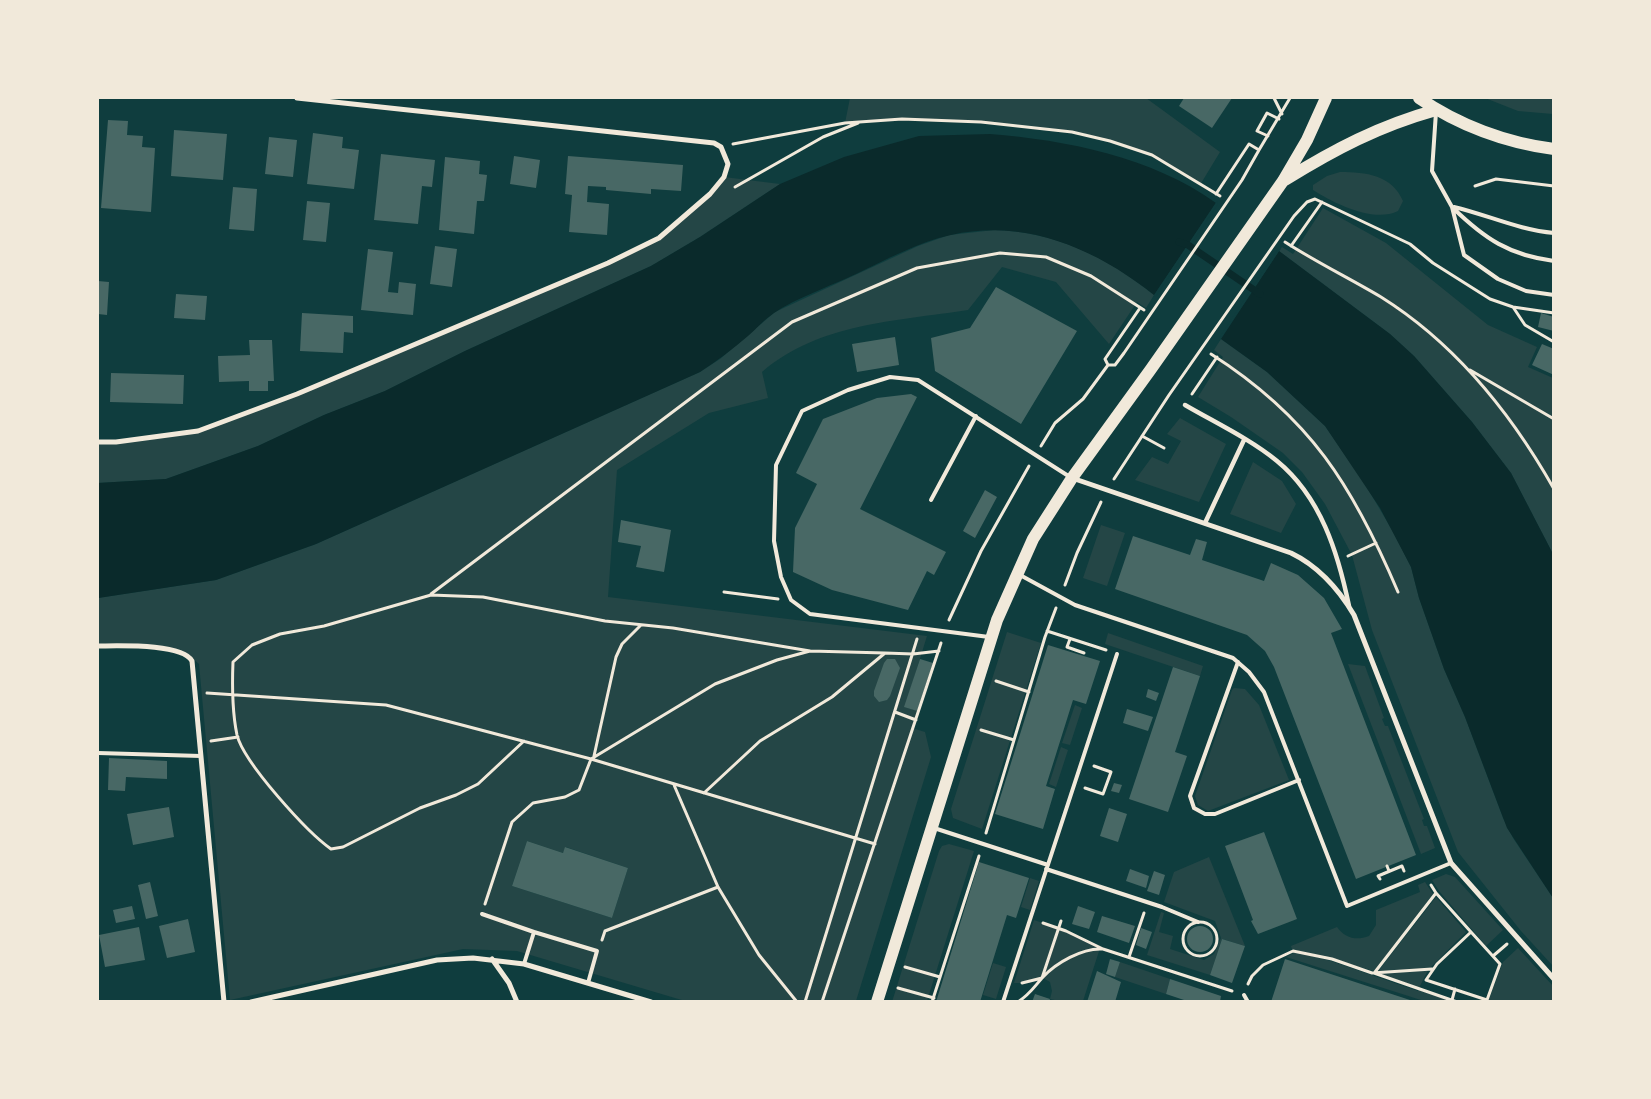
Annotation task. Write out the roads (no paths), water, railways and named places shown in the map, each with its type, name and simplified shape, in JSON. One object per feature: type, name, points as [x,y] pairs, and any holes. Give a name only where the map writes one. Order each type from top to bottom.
[{"type":"main road","points":[[877,1002],[991,638],[1033,539],[1072,478],[1283,181],[1307,140],[1326,98]]},
{"type":"main road","points":[[1419,98],[1436,110],[1499,138],[1554,149]]},
{"type":"main road","points":[[1283,181],[1346,143],[1399,120],[1436,110]]},
{"type":"street","points":[[98,442],[116,442],[198,431],[297,394],[608,263],[659,238],[710,194],[724,177],[728,164],[720,147],[714,143],[297,98]]},
{"type":"street","points":[[1185,405],[1283,466],[1309,496],[1334,548],[1350,608],[1451,863],[1554,979]]},
{"type":"street","points":[[1205,523],[1244,440]]},
{"type":"street","points":[[1072,478],[1300,557],[1311,564],[1335,587],[1350,608]]},
{"type":"street","points":[[98,646],[141,647],[178,651],[190,656],[194,666],[224,1002]]},
{"type":"street","points":[[492,959],[509,983],[517,1002]]},
{"type":"street","points":[[251,1002],[437,960],[492,959],[524,964],[651,1002]]},
{"type":"lane","points":[[1436,110],[1432,171],[1452,207],[1464,255],[1498,279],[1526,291],[1554,295]]},
{"type":"lane","points":[[1452,207],[1483,214],[1532,231],[1554,233]]},
{"type":"lane","points":[[1452,207],[1478,232],[1499,246],[1516,253],[1554,261]]},
{"type":"lane","points":[[991,638],[810,614],[791,600],[781,577],[774,541],[776,465],[802,411],[848,390],[890,377],[918,380],[1072,478]]},
{"type":"lane","points":[[931,500],[976,416]]},
{"type":"lane","points":[[1017,574],[1060,598],[1238,662],[1250,672],[1264,692],[1347,906],[1451,863]]},
{"type":"lane","points":[[1003,1002],[1116,654]]},
{"type":"lane","points":[[1238,662],[1190,796],[1194,808],[1205,814],[1215,814],[1299,780]]},
{"type":"lane","points":[[98,753],[201,756]]},
{"type":"lane","points":[[932,827],[1147,902],[1198,922]]},
{"type":"lane","points":[[482,914],[598,951],[588,983]]},
{"type":"lane","points":[[524,964],[534,932]]},
{"type":"lane","points":[[1244,995],[1248,1002]]},
{"type":"waterway","points":[[1179,242],[1188,245],[1260,294]]}]
